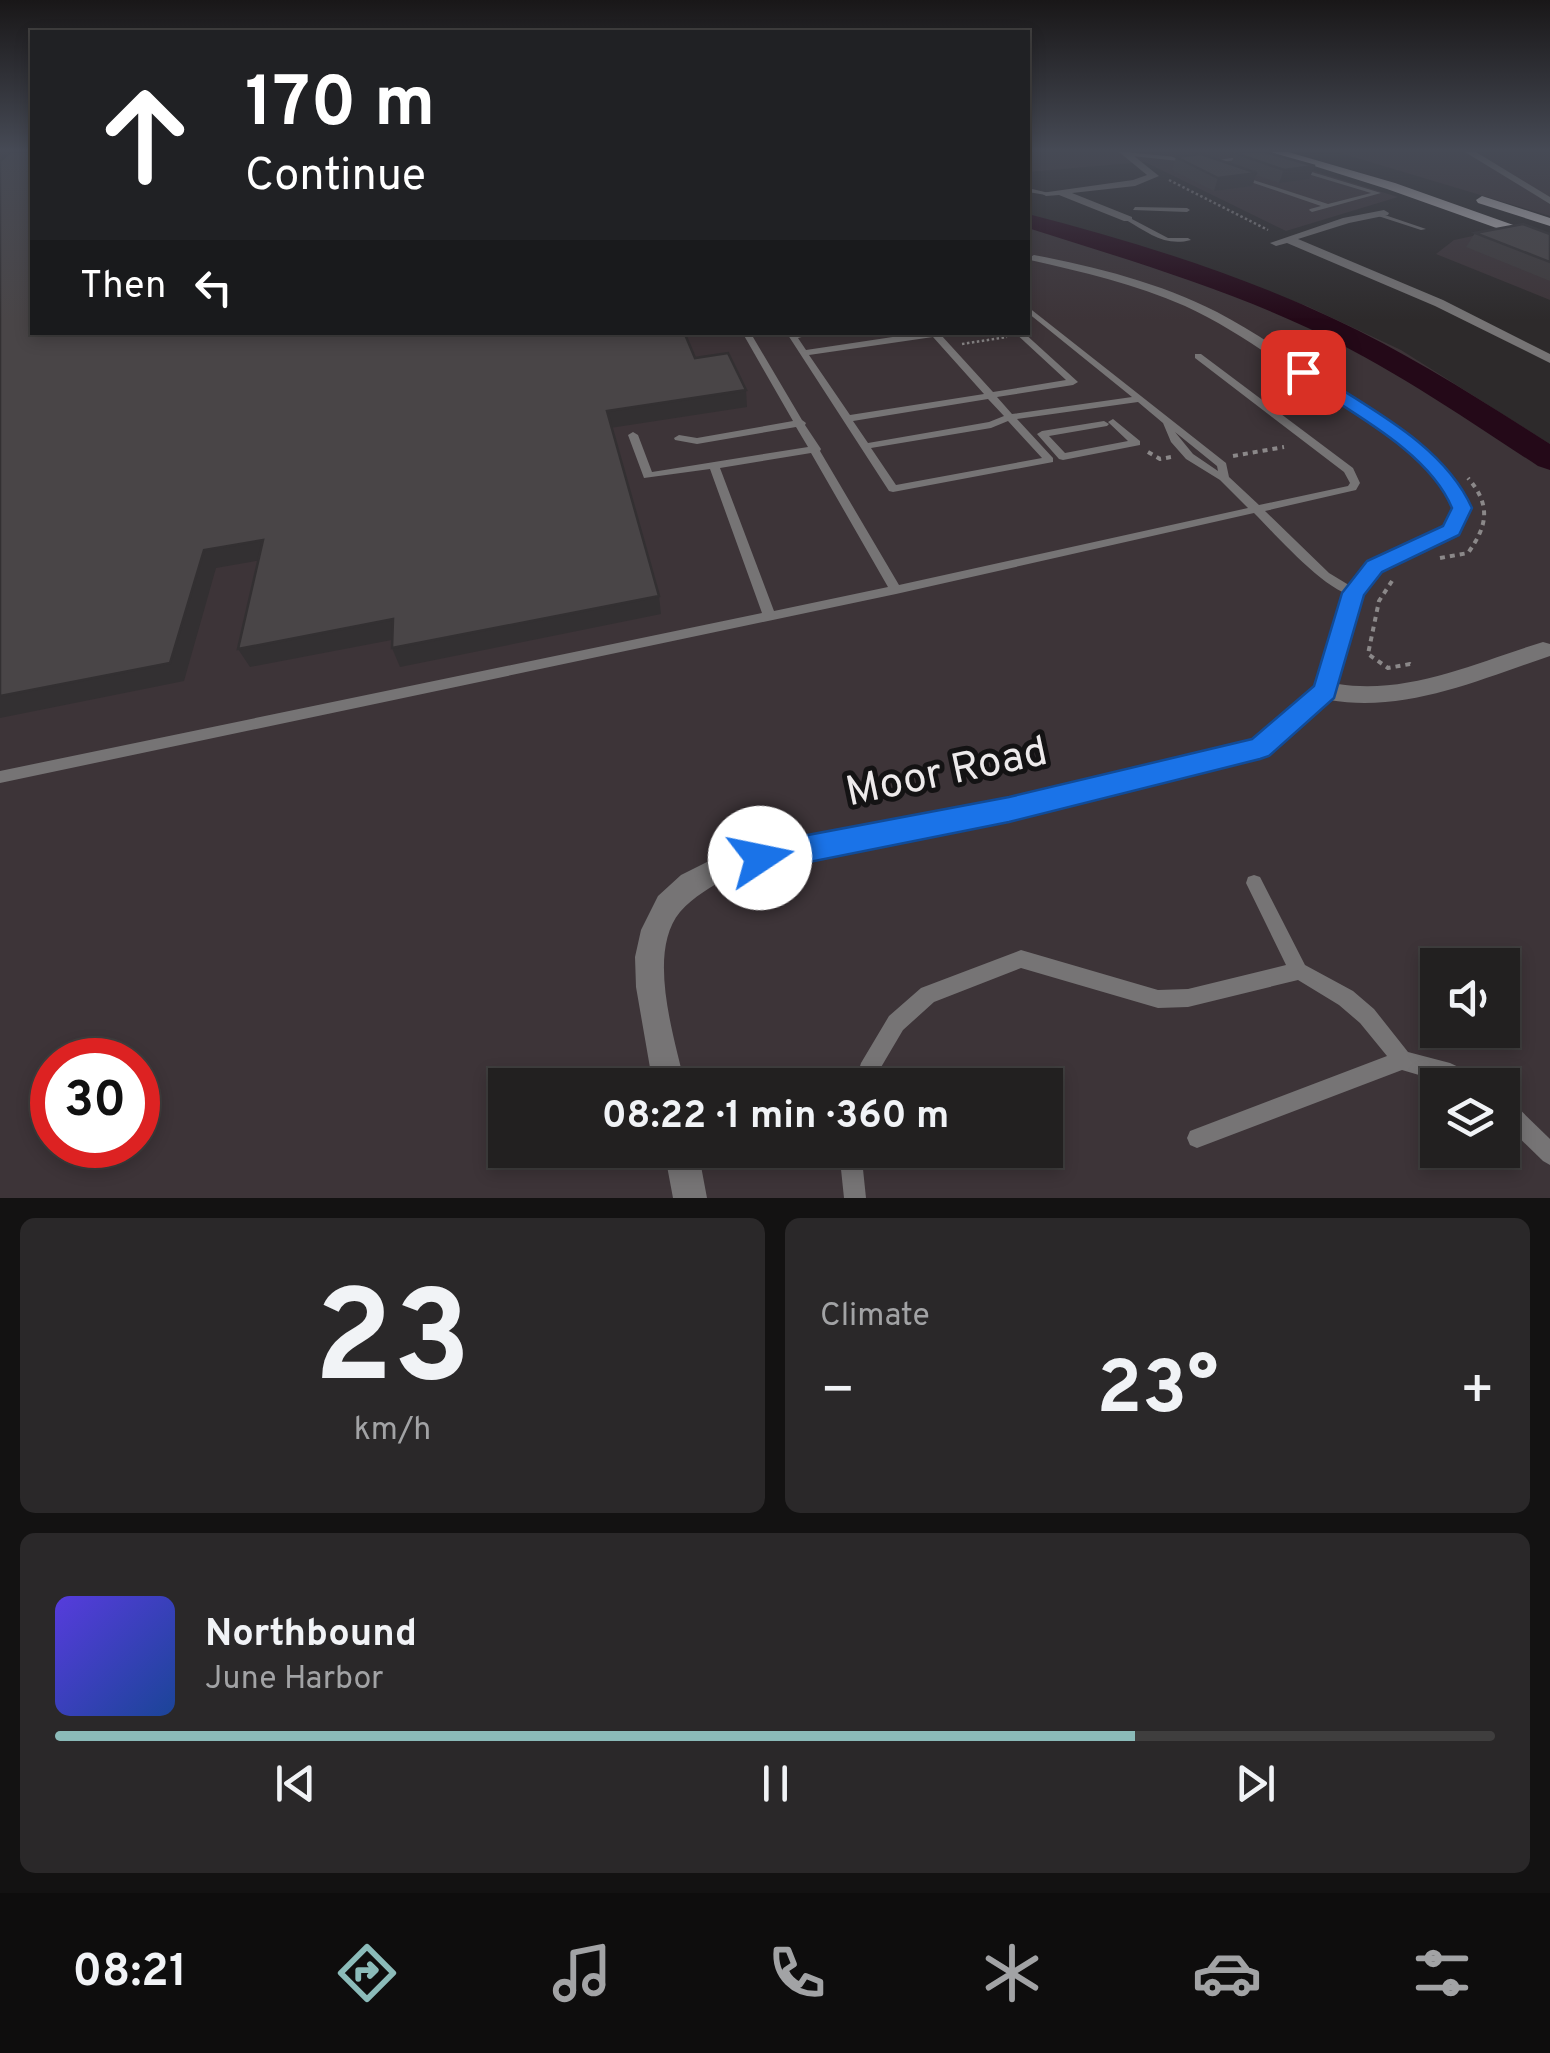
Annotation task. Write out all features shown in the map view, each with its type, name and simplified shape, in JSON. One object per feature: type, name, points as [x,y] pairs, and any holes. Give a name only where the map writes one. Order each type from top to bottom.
[{"type":"main road","points":[[1453,208],[1546,241]]},
{"type":"main road","points":[[1506,208],[1550,222]]},
{"type":"street","points":[[1104,208],[1132,214]]},
{"type":"street","points":[[1283,242],[1347,220],[1380,216]]},
{"type":"street","points":[[1283,242],[1439,303],[1550,359]]},
{"type":"street","points":[[1030,256],[1118,276],[1174,297],[1239,329],[1420,453],[1451,483],[1462,508],[1452,530],[1374,566],[1354,593],[1325,691],[1346,696],[1392,695],[1547,650]]},
{"type":"street","name":"Moor Road","points":[[666,1068],[651,981],[651,938],[658,917],[695,877],[724,864],[1009,810],[1260,748],[1325,691]]},
{"type":"street","points":[[684,1168],[690,1198]]},
{"type":"lane","points":[[1312,210],[1320,208]]},
{"type":"lane","points":[[1132,214],[1187,210]]},
{"type":"lane","points":[[1132,214],[1167,240],[1188,240]]},
{"type":"lane","points":[[1380,216],[1423,229]]},
{"type":"lane","points":[[1030,311],[1167,424],[1189,436],[1222,465],[1224,478],[1325,576],[1354,593]]},
{"type":"lane","points":[[748,335],[896,590]]},
{"type":"lane","points":[[792,335],[893,489],[1048,460],[936,335]]},
{"type":"lane","points":[[804,354],[922,335]]},
{"type":"lane","points":[[846,419],[1073,382],[1021,335]]},
{"type":"lane","points":[[0,777],[896,590],[1352,488],[1355,482],[1349,470],[1198,356]]},
{"type":"lane","points":[[865,446],[991,425],[1010,417],[1106,405],[1134,396]]},
{"type":"lane","points":[[1090,404],[1136,443],[1062,456],[1042,434],[1108,423]]},
{"type":"lane","points":[[679,438],[697,441],[801,424]]},
{"type":"lane","points":[[633,436],[648,476],[816,448]]},
{"type":"lane","points":[[714,466],[769,616]]},
{"type":"lane","points":[[1254,882],[1299,971],[1346,998],[1367,1016],[1402,1060]]},
{"type":"lane","points":[[873,1068],[896,1023],[928,996],[1021,959],[1158,999],[1188,998],[1299,971]]},
{"type":"lane","points":[[1197,1138],[1402,1060],[1432,1068]]},
{"type":"lane","points":[[1520,1124],[1550,1154]]},
{"type":"lane","points":[[852,1168],[855,1198]]},
{"type":"path","points":[[1223,208],[1283,242]]},
{"type":"shaded area","points":[[0,208],[30,208],[30,335],[1030,335],[1030,218],[1210,270],[1307,306],[1401,350],[1550,444],[1550,1198],[0,1198]]},
{"type":"shaded area","points":[[1239,208],[1362,208],[1286,231]]},
{"type":"shaded area","points":[[1523,208],[1550,208],[1550,216]]},
{"type":"shaded area","points":[[1496,231],[1550,252],[1550,300],[1436,254],[1454,240]]},
{"type":"building","points":[[0,208],[30,208],[30,335],[685,335],[695,358],[728,353],[746,390],[607,411],[659,596],[392,648],[393,619],[238,649],[263,540],[204,550],[170,663],[0,696]]},
{"type":"building","points":[[1523,224],[1550,234],[1550,262],[1475,233]]},
{"type":"waterway","points":[[1030,222],[1197,274],[1320,323],[1408,370],[1550,459]]},
{"type":"route","points":[[760,858],[1009,810],[1260,748],[1325,691],[1354,593],[1374,566],[1452,530],[1462,508],[1451,483],[1420,453],[1303,372]]}]
